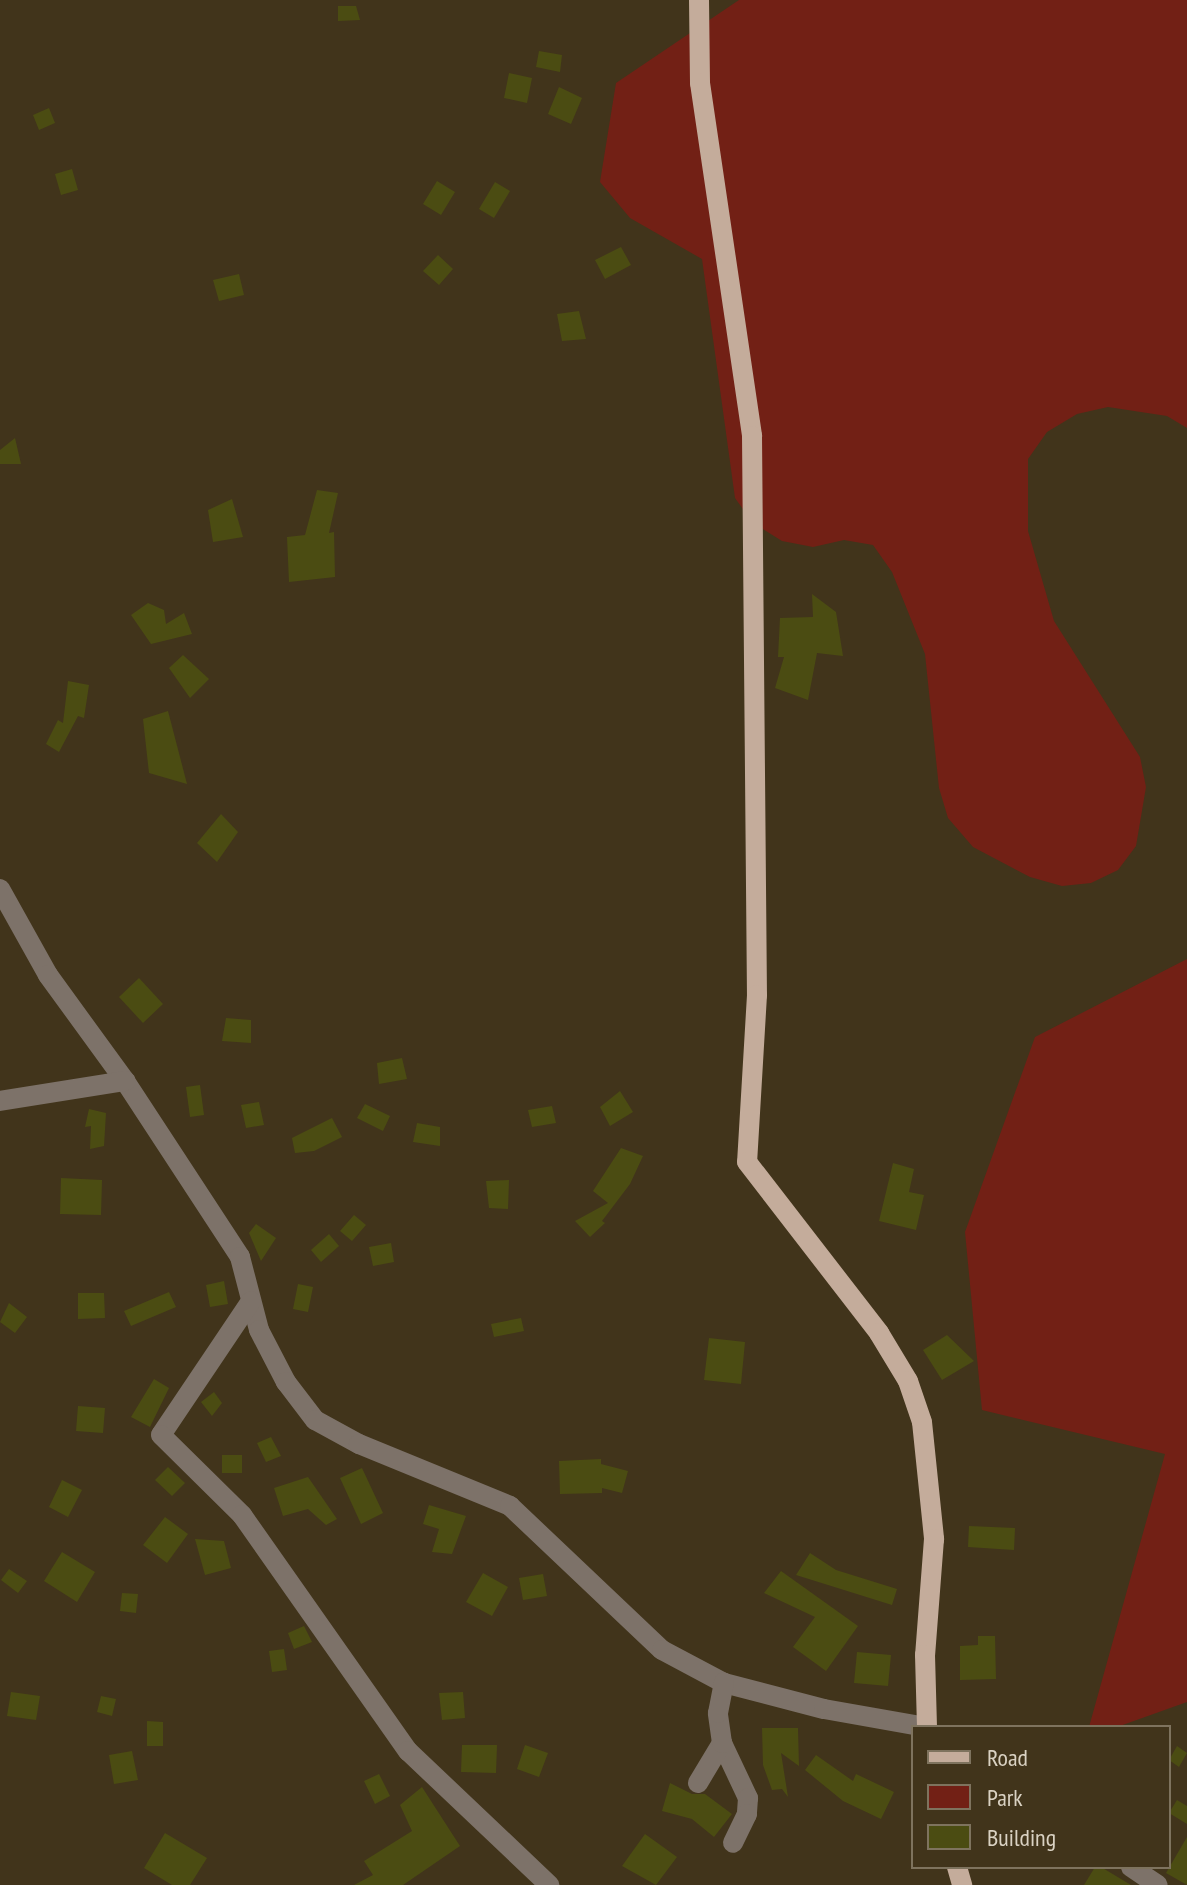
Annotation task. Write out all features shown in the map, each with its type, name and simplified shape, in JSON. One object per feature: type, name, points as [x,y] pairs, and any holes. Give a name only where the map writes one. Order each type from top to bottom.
[{"type":"main road","points":[[699,0],[700,83],[752,436],[757,995],[747,1162],[879,1333],[908,1381],[922,1422],[934,1539],[925,1655],[926,1725]]},
{"type":"street","points":[[0,889],[48,975],[125,1081],[240,1257],[259,1330],[286,1382],[315,1420],[522,1514],[662,1650],[724,1683],[824,1709],[915,1725]]},
{"type":"street","points":[[0,1101],[125,1081]]},
{"type":"street","points":[[251,1301],[161,1435],[242,1515],[408,1751],[549,1885]]},
{"type":"street","points":[[724,1683],[718,1713],[722,1743],[748,1798],[747,1814],[733,1843]]},
{"type":"street","points":[[698,1783],[722,1743]]},
{"type":"street","points":[[1134,1869],[1158,1885]]},
{"type":"green space","points":[[739,0],[1187,0],[1187,428],[1167,416],[1108,407],[1077,414],[1047,432],[1028,459],[1028,531],[1054,621],[1140,757],[1146,787],[1136,846],[1118,870],[1091,883],[1062,886],[1030,877],[973,847],[948,818],[939,788],[925,654],[892,572],[873,545],[844,540],[813,547],[782,541],[753,523],[735,498],[702,259],[630,218],[600,182],[616,83]]},
{"type":"green space","points":[[1187,959],[1187,1702],[1123,1725],[1090,1725],[1165,1454],[982,1410],[965,1232],[1035,1037]]},
{"type":"building","points":[[338,6],[356,6],[360,20],[338,21]]},
{"type":"building","points":[[539,51],[562,55],[560,72],[536,67]]},
{"type":"building","points":[[509,73],[532,78],[527,103],[504,98]]},
{"type":"building","points":[[559,87],[582,98],[571,124],[548,114]]},
{"type":"building","points":[[49,108],[55,123],[39,130],[33,115]]},
{"type":"building","points":[[72,169],[78,190],[61,195],[55,174]]},
{"type":"building","points":[[437,181],[455,192],[441,215],[423,204]]},
{"type":"building","points":[[495,182],[510,191],[494,218],[479,209]]},
{"type":"building","points":[[621,247],[631,265],[605,279],[595,260]]},
{"type":"building","points":[[438,255],[453,269],[439,285],[423,271]]},
{"type":"building","points":[[239,274],[244,295],[219,301],[213,280]]},
{"type":"building","points":[[579,311],[586,339],[562,341],[557,314]]},
{"type":"building","points":[[15,438],[21,464],[0,464],[0,450]]},
{"type":"building","points":[[317,490],[338,493],[329,533],[334,532],[335,577],[289,582],[287,537],[305,535]]},
{"type":"building","points":[[232,499],[243,537],[213,542],[208,510]]},
{"type":"building","points":[[812,594],[836,612],[843,656],[817,653],[808,700],[775,688],[784,657],[778,657],[780,618],[813,617]]},
{"type":"building","points":[[148,603],[164,610],[166,624],[184,613],[192,634],[151,644],[131,615]]},
{"type":"building","points":[[183,655],[209,679],[190,698],[169,668]]},
{"type":"building","points":[[68,681],[89,685],[84,718],[78,716],[59,752],[46,744],[58,720],[63,723]]},
{"type":"building","points":[[168,711],[187,784],[149,773],[143,719]]},
{"type":"building","points":[[221,814],[238,832],[217,862],[197,843]]},
{"type":"building","points":[[139,978],[163,1004],[143,1023],[119,997]]},
{"type":"building","points":[[226,1018],[251,1020],[251,1043],[222,1041]]},
{"type":"building","points":[[402,1058],[407,1079],[379,1084],[377,1063]]},
{"type":"building","points":[[200,1085],[204,1115],[190,1117],[186,1087]]},
{"type":"building","points":[[620,1091],[633,1112],[610,1126],[600,1107]]},
{"type":"building","points":[[259,1102],[264,1125],[246,1128],[241,1105]]},
{"type":"building","points":[[365,1104],[390,1116],[383,1131],[357,1118]]},
{"type":"building","points":[[552,1106],[556,1123],[532,1127],[528,1110]]},
{"type":"building","points":[[89,1109],[106,1113],[104,1146],[90,1149],[91,1126],[85,1127]]},
{"type":"building","points":[[332,1118],[342,1137],[314,1151],[295,1153],[292,1138]]},
{"type":"building","points":[[417,1123],[440,1127],[440,1146],[413,1142]]},
{"type":"building","points":[[621,1148],[643,1156],[630,1184],[602,1221],[605,1223],[590,1237],[575,1221],[608,1203],[593,1191]]},
{"type":"building","points":[[893,1163],[914,1169],[909,1192],[924,1195],[916,1230],[879,1221]]},
{"type":"building","points":[[61,1178],[102,1180],[101,1215],[60,1214]]},
{"type":"building","points":[[509,1180],[508,1209],[489,1208],[486,1181]]},
{"type":"building","points":[[354,1215],[366,1225],[352,1241],[340,1231]]},
{"type":"building","points":[[256,1224],[276,1238],[261,1261],[249,1233]]},
{"type":"building","points":[[329,1234],[339,1246],[321,1262],[311,1250]]},
{"type":"building","points":[[391,1243],[394,1262],[373,1266],[369,1247]]},
{"type":"building","points":[[224,1281],[228,1304],[210,1307],[206,1285]]},
{"type":"building","points":[[298,1284],[313,1287],[308,1312],[293,1309]]},
{"type":"building","points":[[169,1292],[176,1307],[131,1326],[124,1311]]},
{"type":"building","points":[[78,1293],[104,1293],[105,1318],[78,1319]]},
{"type":"building","points":[[9,1303],[27,1317],[15,1333],[0,1322]]},
{"type":"building","points":[[521,1318],[524,1331],[494,1337],[491,1324]]},
{"type":"building","points":[[947,1335],[974,1361],[942,1380],[923,1350]]},
{"type":"building","points":[[709,1338],[745,1342],[741,1384],[704,1380]]},
{"type":"building","points":[[154,1379],[169,1388],[150,1427],[131,1417]]},
{"type":"building","points":[[214,1392],[222,1403],[212,1416],[201,1402]]},
{"type":"building","points":[[78,1406],[105,1408],[103,1433],[76,1431]]},
{"type":"building","points":[[271,1437],[281,1456],[266,1462],[257,1443]]},
{"type":"building","points":[[222,1455],[242,1455],[242,1473],[222,1473]]},
{"type":"building","points":[[601,1459],[601,1464],[628,1471],[622,1493],[602,1488],[602,1493],[560,1494],[559,1461]]},
{"type":"building","points":[[168,1467],[185,1483],[172,1496],[155,1480]]},
{"type":"building","points":[[362,1468],[383,1513],[361,1524],[340,1478]]},
{"type":"building","points":[[308,1477],[337,1519],[326,1525],[308,1509],[283,1516],[274,1488]]},
{"type":"building","points":[[62,1480],[82,1490],[68,1517],[49,1507]]},
{"type":"building","points":[[429,1505],[466,1516],[452,1554],[432,1552],[439,1529],[423,1524]]},
{"type":"building","points":[[165,1517],[188,1534],[167,1563],[143,1545]]},
{"type":"building","points":[[969,1526],[1015,1528],[1014,1550],[968,1547]]},
{"type":"building","points":[[195,1539],[224,1541],[231,1568],[205,1575]]},
{"type":"building","points":[[62,1552],[95,1572],[77,1602],[44,1581]]},
{"type":"building","points":[[810,1553],[836,1570],[897,1589],[892,1605],[796,1575]]},
{"type":"building","points":[[9,1569],[27,1581],[18,1593],[1,1580]]},
{"type":"building","points":[[781,1571],[858,1626],[826,1671],[793,1647],[815,1617],[764,1593]]},
{"type":"building","points":[[483,1573],[508,1587],[492,1616],[466,1602]]},
{"type":"building","points":[[543,1574],[547,1596],[523,1600],[519,1578]]},
{"type":"building","points":[[122,1593],[138,1594],[136,1613],[120,1611]]},
{"type":"building","points":[[304,1626],[312,1642],[294,1649],[288,1633]]},
{"type":"building","points":[[978,1636],[995,1636],[996,1679],[960,1680],[960,1646],[978,1645]]},
{"type":"building","points":[[284,1649],[287,1670],[272,1672],[269,1651]]},
{"type":"building","points":[[857,1652],[891,1655],[888,1686],[854,1683]]},
{"type":"building","points":[[11,1692],[40,1696],[36,1720],[7,1716]]},
{"type":"building","points":[[463,1692],[465,1718],[442,1720],[439,1693]]},
{"type":"building","points":[[101,1696],[116,1699],[112,1716],[97,1712]]},
{"type":"building","points":[[147,1721],[163,1722],[163,1746],[147,1746]]},
{"type":"building","points":[[762,1728],[798,1728],[799,1766],[781,1753],[788,1797],[782,1789],[772,1790],[763,1765]]},
{"type":"building","points":[[462,1745],[497,1745],[496,1773],[461,1772]]},
{"type":"building","points":[[525,1745],[548,1753],[539,1777],[517,1769]]},
{"type":"building","points":[[1177,1746],[1187,1753],[1179,1767],[1171,1761]]},
{"type":"building","points":[[132,1751],[138,1780],[114,1784],[109,1755]]},
{"type":"building","points":[[816,1755],[853,1781],[856,1774],[894,1792],[881,1819],[843,1801],[805,1770]]},
{"type":"building","points":[[379,1774],[390,1796],[375,1804],[364,1781]]},
{"type":"building","points":[[670,1783],[692,1794],[705,1794],[732,1814],[714,1837],[692,1819],[662,1811]]},
{"type":"building","points":[[422,1787],[460,1846],[403,1885],[354,1885],[373,1875],[364,1861],[412,1831],[400,1805]]},
{"type":"building","points":[[1177,1800],[1187,1806],[1187,1824],[1171,1814]]},
{"type":"building","points":[[165,1833],[207,1858],[190,1885],[172,1885],[144,1868]]},
{"type":"building","points":[[645,1834],[677,1857],[656,1885],[622,1866]]},
{"type":"building","points":[[1187,1837],[1187,1885],[1166,1873]]},
{"type":"building","points":[[1094,1869],[1104,1869],[1131,1885],[1084,1885]]}]
